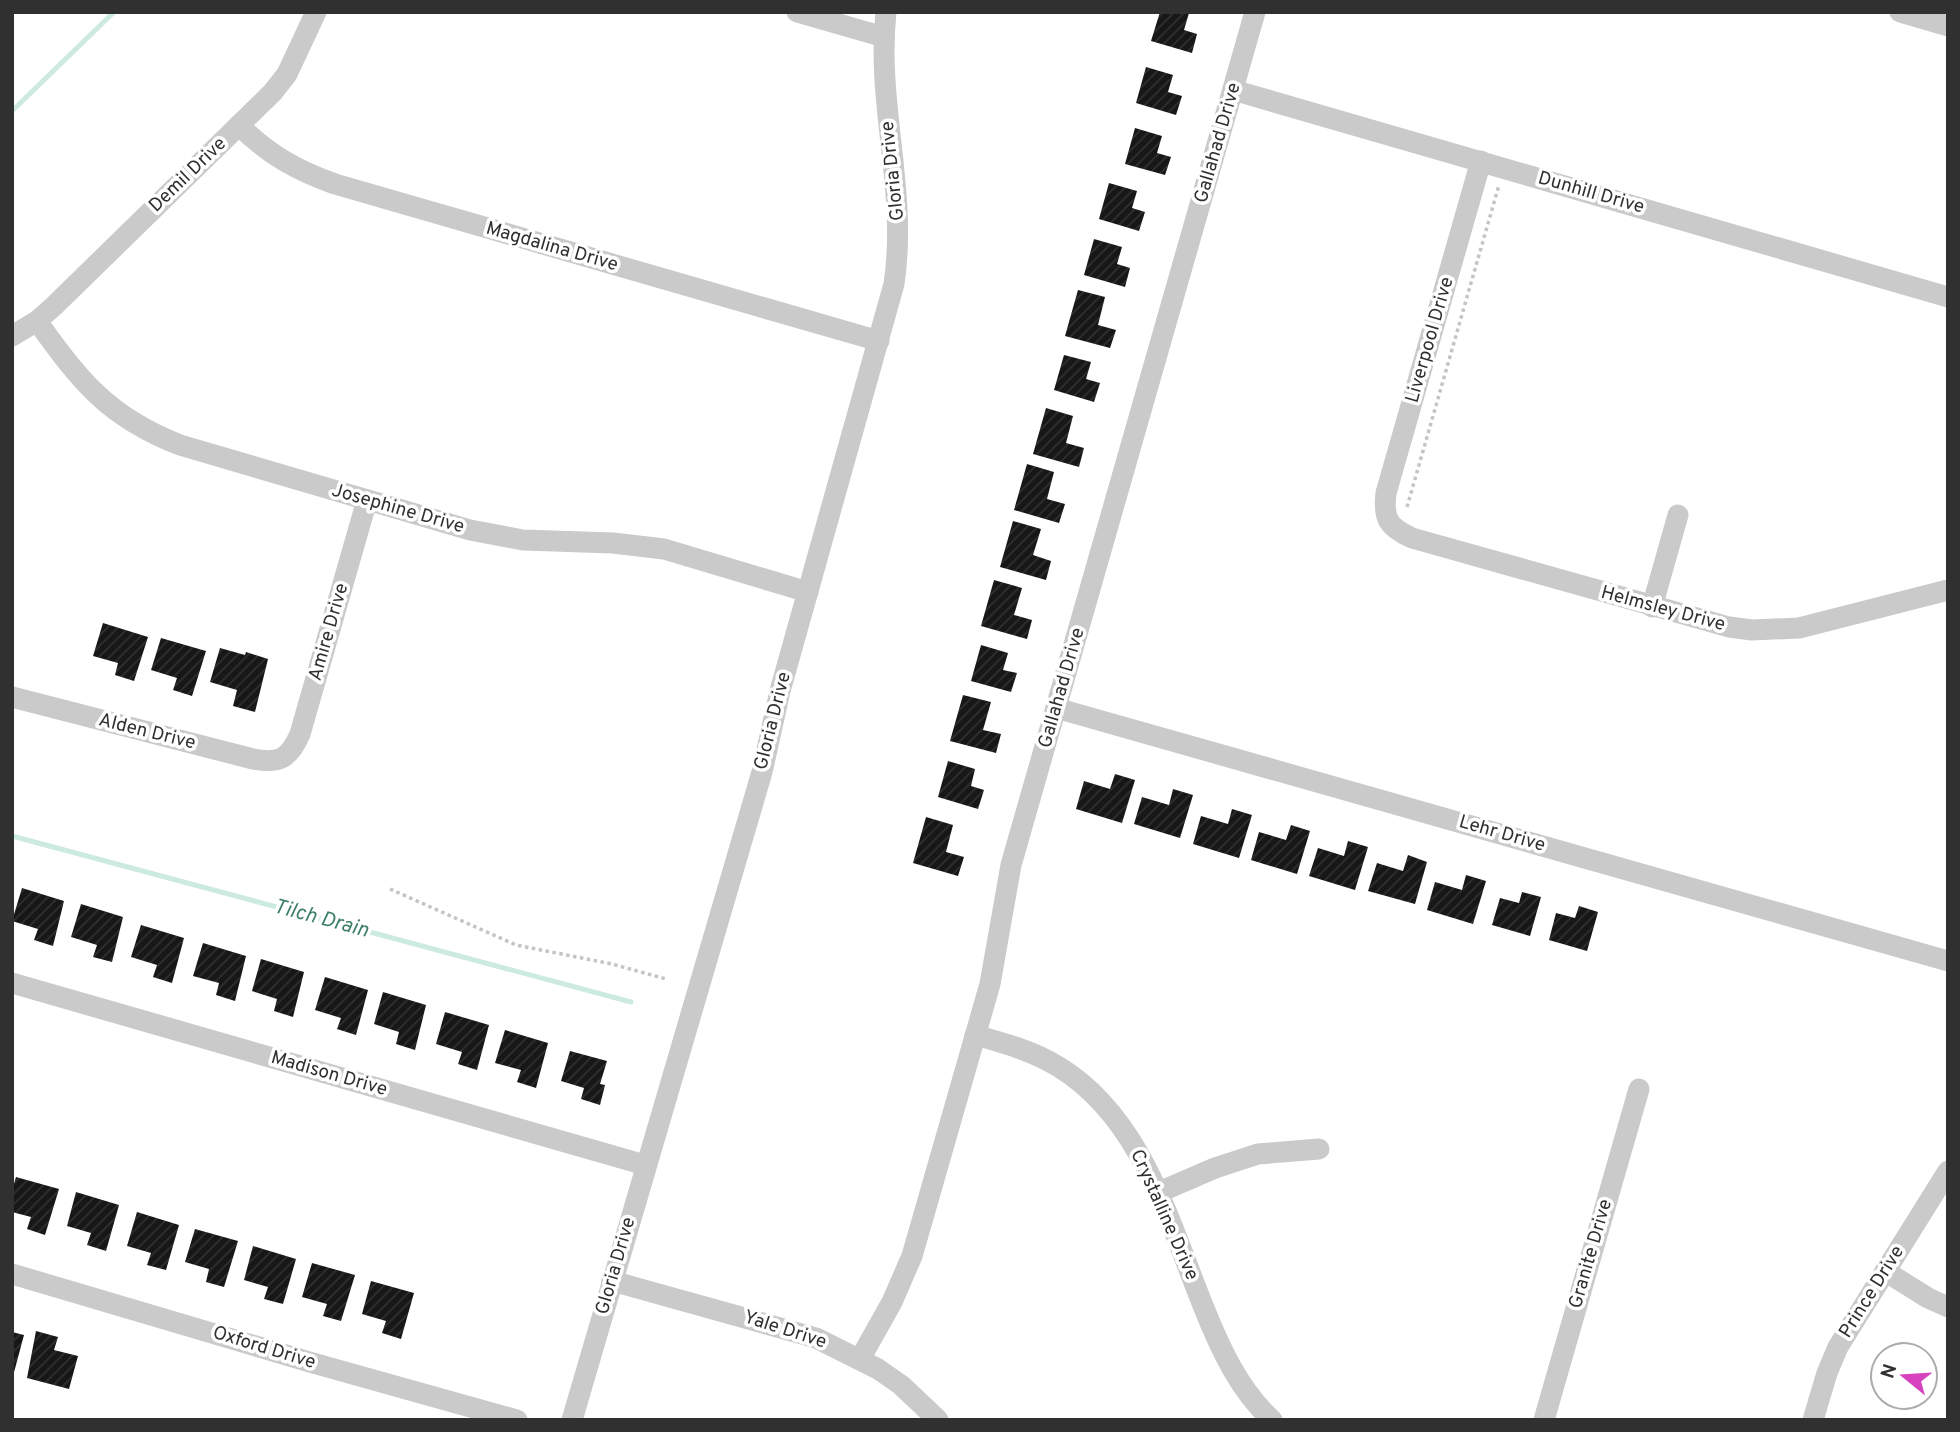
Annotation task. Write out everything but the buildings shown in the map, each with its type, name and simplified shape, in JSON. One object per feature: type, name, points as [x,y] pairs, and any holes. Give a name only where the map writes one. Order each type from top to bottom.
[{"type":"street","name":"Demil Drive","points":[[12,336],[37,321],[273,92],[287,74],[316,12]]},
{"type":"street","points":[[797,12],[884,37]]},
{"type":"street","name":"Gloria Drive","points":[[572,1420],[762,772],[780,691],[894,284],[899,232],[885,94],[886,12]]},
{"type":"street","name":"Gallahad Drive","points":[[860,1359],[892,1302],[912,1256],[995,961],[1011,865],[1255,12]]},
{"type":"street","points":[[1899,12],[1948,26]]},
{"type":"street","name":"Dunhill Drive","points":[[1233,90],[1948,297]]},
{"type":"street","name":"Magdalina Drive","points":[[239,125],[256,143],[274,156],[312,176],[335,184],[879,341]]},
{"type":"street","name":"Liverpool Drive","points":[[1396,517],[1384,507],[1386,493],[1481,160]]},
{"type":"street","name":"Josephine Drive","points":[[37,321],[64,359],[97,397],[140,427],[180,445],[470,530],[523,540],[613,543],[664,549],[808,592]]},
{"type":"street","name":"Amire Drive","points":[[282,758],[294,746],[300,734],[367,500]]},
{"type":"street","points":[[1652,607],[1678,515]]},
{"type":"street","name":"Helmsley Drive","points":[[1396,517],[1399,532],[1412,538],[1729,627],[1776,629],[1823,622],[1948,590]]},
{"type":"street","name":"Alden Drive","points":[[12,697],[253,759],[267,762],[282,758]]},
{"type":"street","name":"Lehr Drive","points":[[1056,708],[1948,961]]},
{"type":"street","name":"Madison Drive","points":[[12,983],[645,1165]]},
{"type":"street","name":"Crystalline Drive","points":[[975,1035],[1036,1055],[1075,1078],[1107,1107],[1121,1125],[1157,1193],[1223,1352],[1251,1397],[1272,1420]]},
{"type":"street","name":"Granite Drive","points":[[1544,1420],[1639,1089]]},
{"type":"street","points":[[1157,1193],[1215,1168],[1258,1154],[1319,1149]]},
{"type":"street","name":"Prince Drive","points":[[1813,1420],[1827,1373],[1839,1346],[1948,1171]]},
{"type":"street","points":[[1885,1271],[1928,1298],[1948,1307]]},
{"type":"street","name":"Oxford Drive","points":[[12,1274],[517,1420]]},
{"type":"street","name":"Yale Drive","points":[[612,1281],[816,1338],[860,1359],[901,1385],[938,1420]]},
{"type":"path","points":[[1396,517],[1501,180]]},
{"type":"path","points":[[390,889],[516,945],[612,964],[666,979]]},
{"type":"waterway","points":[[12,111],[114,12]]},
{"type":"waterway","name":"Tilch Drain","points":[[12,836],[631,1002]]}]
